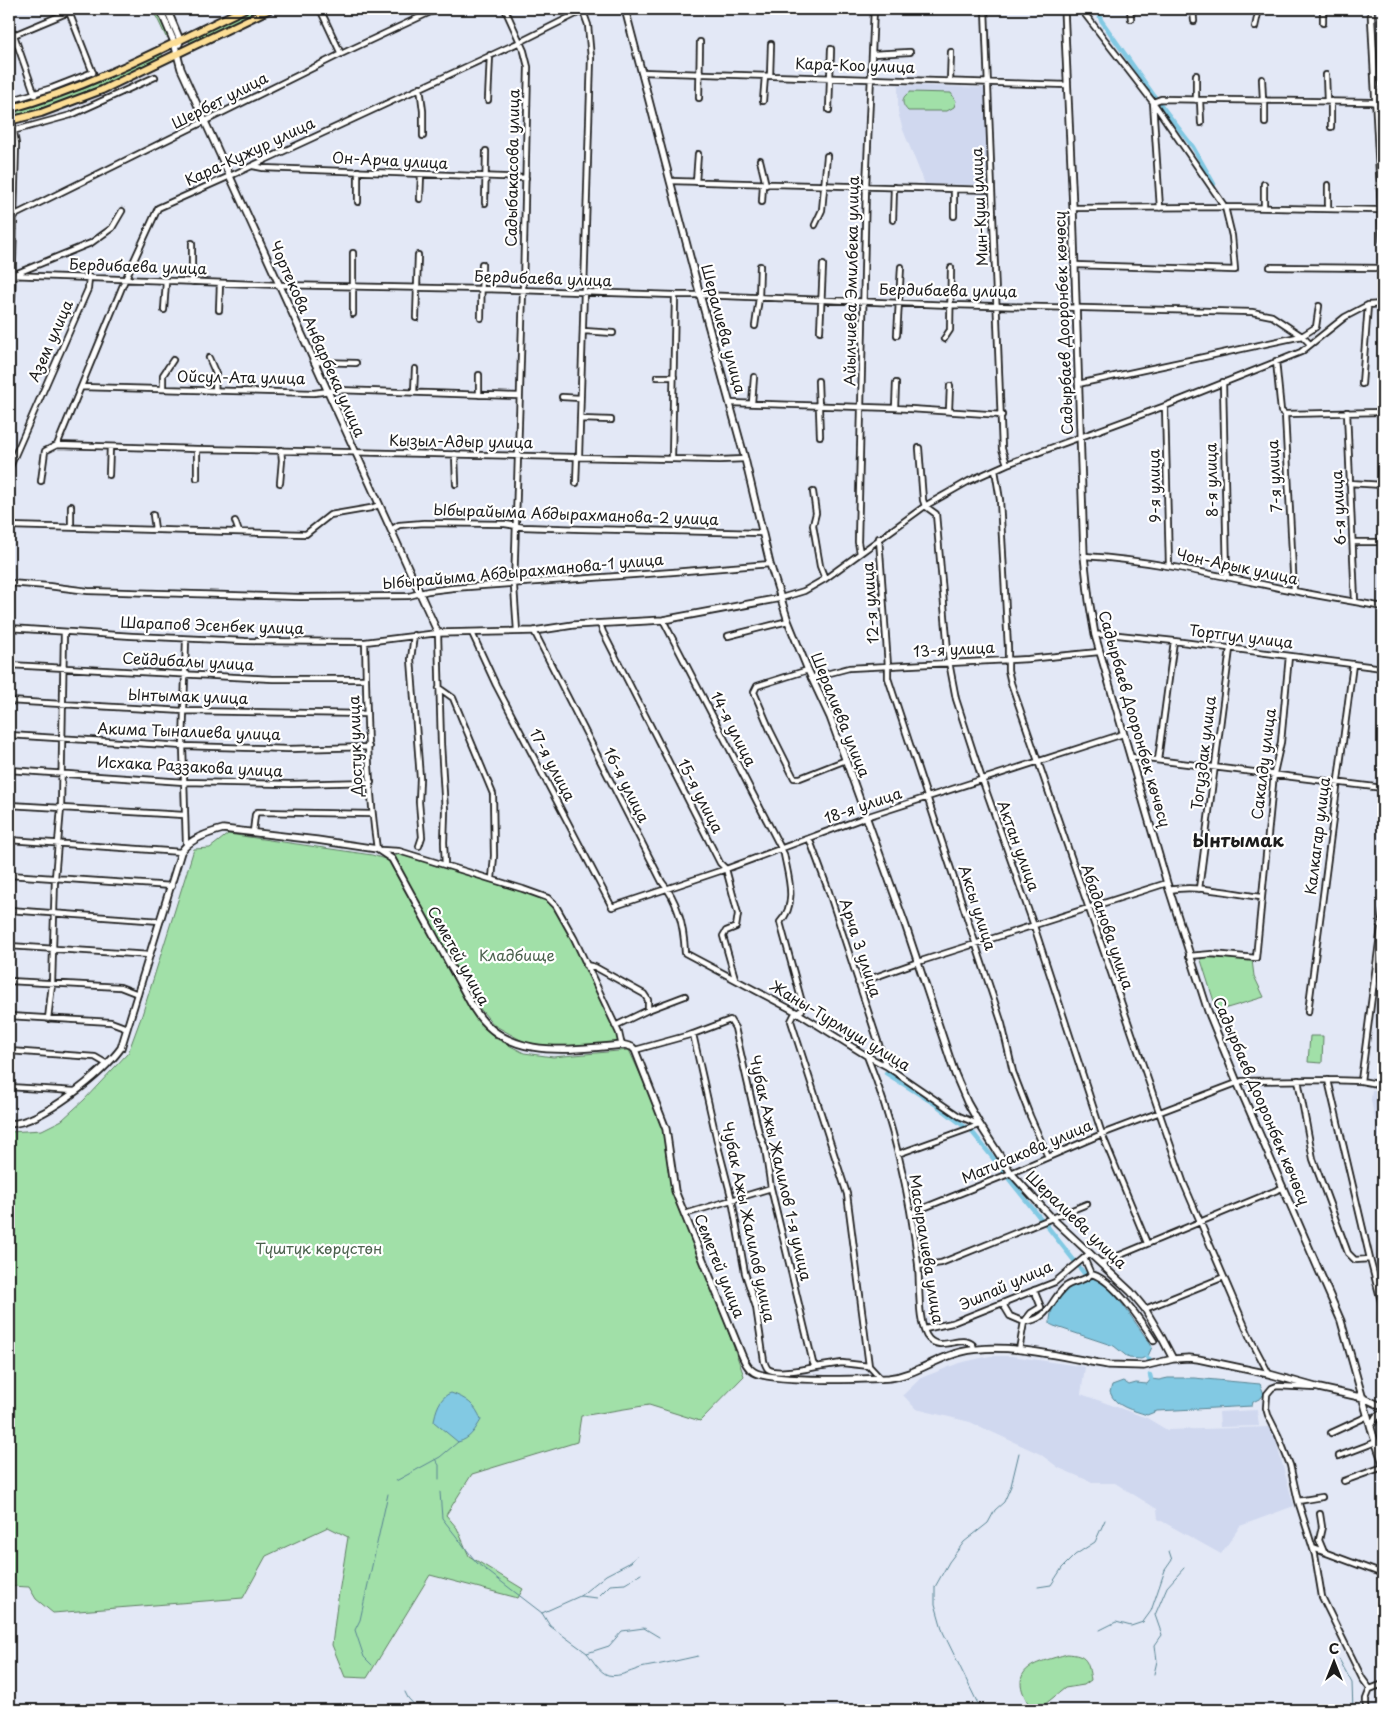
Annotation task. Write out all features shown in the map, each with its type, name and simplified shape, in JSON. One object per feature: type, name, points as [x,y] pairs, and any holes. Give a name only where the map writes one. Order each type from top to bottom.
[{"type":"main road","points":[[9,109],[38,101],[96,79],[244,9]]},
{"type":"main road","points":[[10,121],[70,104],[133,76],[270,9]]},
{"type":"street","points":[[38,101],[11,36],[76,9]]},
{"type":"street","points":[[160,9],[177,41]]},
{"type":"street","points":[[167,9],[177,41],[177,54]]},
{"type":"street","points":[[320,9],[341,54]]},
{"type":"street","name":"Шербет улица","points":[[13,216],[341,54],[437,9]]},
{"type":"street","name":"Садыбакасова улица","points":[[505,9],[527,58],[528,67],[515,526],[514,584],[517,631]]},
{"type":"street","name":"Шералиева улица","points":[[625,9],[745,459],[770,564],[788,621],[811,678],[830,717],[846,760],[905,924],[955,1074],[967,1102],[980,1125],[1011,1173],[1052,1218],[1123,1284],[1145,1309],[1173,1360]]},
{"type":"street","name":"Айылчиева Эмилбека улица","points":[[860,553],[858,542],[863,302],[874,9]]},
{"type":"street","name":"Мин-Куш улица","points":[[985,9],[991,190],[998,305],[997,338],[1002,415],[1002,449],[1006,464]]},
{"type":"street","name":"Садырбаев Дооронбек көчөсү","points":[[1064,9],[1073,208],[1084,556],[1095,635],[1169,890],[1208,1011],[1282,1188],[1341,1321],[1383,1463]]},
{"type":"street","points":[[1075,265],[1235,270],[1232,236],[1225,207],[1153,102],[1081,9]]},
{"type":"street","points":[[1130,9],[1130,19]]},
{"type":"street","points":[[1193,9],[1194,21]]},
{"type":"street","points":[[1255,27],[1259,9]]},
{"type":"street","points":[[1323,9],[1323,23]]},
{"type":"street","points":[[1371,9],[1380,103],[1383,241]]},
{"type":"street","points":[[576,483],[584,331],[591,58],[588,25],[584,10]]},
{"type":"street","name":"Кара-Кужур улица","points":[[41,481],[45,451],[57,445],[125,280],[158,208],[520,42],[584,10]]},
{"type":"street","points":[[69,12],[96,79]]},
{"type":"street","points":[[699,98],[700,42]]},
{"type":"street","points":[[763,101],[771,44]]},
{"type":"street","points":[[829,110],[831,49]]},
{"type":"street","points":[[872,54],[910,52]]},
{"type":"street","points":[[950,52],[950,81]]},
{"type":"street","name":"Чортекова Анварбека улица","points":[[177,54],[181,69],[418,593],[438,633]]},
{"type":"street","points":[[488,100],[490,55]]},
{"type":"street","points":[[9,101],[35,94],[93,72]]},
{"type":"street","name":"Кара-Коо улица","points":[[641,72],[1067,85]]},
{"type":"street","points":[[1196,75],[1201,123]]},
{"type":"street","points":[[1326,75],[1331,127]]},
{"type":"street","points":[[133,76],[137,86]]},
{"type":"street","points":[[11,132],[70,115],[155,77]]},
{"type":"street","points":[[1262,79],[1265,123]]},
{"type":"street","points":[[420,88],[423,136]]},
{"type":"street","points":[[1153,102],[1161,100],[1264,100],[1380,103]]},
{"type":"street","points":[[1153,102],[1160,208]]},
{"type":"street","points":[[9,109],[11,132],[16,144],[10,275],[12,298],[9,316]]},
{"type":"street","points":[[485,203],[486,151]]},
{"type":"street","points":[[696,182],[698,154]]},
{"type":"street","points":[[815,225],[822,210],[826,187],[827,156]]},
{"type":"street","points":[[760,160],[765,184],[762,202]]},
{"type":"street","name":"Он-Арча улица","points":[[252,166],[263,168],[526,178]]},
{"type":"street","points":[[358,172],[358,202]]},
{"type":"street","points":[[420,199],[421,174]]},
{"type":"street","points":[[670,181],[826,187],[991,190]]},
{"type":"street","points":[[1264,184],[1264,208]]},
{"type":"street","points":[[1328,185],[1328,209]]},
{"type":"street","points":[[893,220],[894,187]]},
{"type":"street","points":[[954,189],[954,216]]},
{"type":"street","points":[[1073,208],[1383,209]]},
{"type":"street","points":[[10,275],[91,243],[112,228],[122,210]]},
{"type":"street","points":[[192,243],[192,282]]},
{"type":"street","points":[[353,253],[353,314]]},
{"type":"street","points":[[416,318],[418,255]]},
{"type":"street","points":[[480,318],[483,289],[482,264]]},
{"type":"street","points":[[820,331],[823,265]]},
{"type":"street","points":[[756,326],[760,266]]},
{"type":"street","points":[[897,335],[901,267]]},
{"type":"street","points":[[1270,267],[1383,268]]},
{"type":"street","points":[[944,339],[950,330],[951,268]]},
{"type":"street","name":"Бердибаева улица","points":[[10,275],[166,282],[417,287],[675,296],[700,295],[951,305],[1252,312],[1272,316],[1302,336],[1310,344]]},
{"type":"street","name":"Азем улица","points":[[9,469],[88,290],[89,278]]},
{"type":"street","points":[[164,310],[166,282]]},
{"type":"street","points":[[219,310],[220,283]]},
{"type":"street","points":[[672,458],[675,296]]},
{"type":"street","points":[[445,865],[445,811],[438,633],[534,631],[572,626],[663,620],[781,598],[804,591],[825,579],[925,506],[969,481],[1006,464],[1165,406],[1301,352],[1344,317],[1368,305],[1383,304]]},
{"type":"street","points":[[1362,384],[1368,305]]},
{"type":"street","points":[[1078,384],[1302,336],[1316,327],[1319,306]]},
{"type":"street","points":[[584,331],[613,333]]},
{"type":"street","points":[[209,358],[216,374],[215,391]]},
{"type":"street","points":[[163,389],[163,375],[173,360]]},
{"type":"street","name":"7-я улица","points":[[1276,361],[1281,411],[1285,414],[1294,591]]},
{"type":"street","points":[[314,362],[356,363]]},
{"type":"street","points":[[414,392],[415,369]]},
{"type":"street","points":[[479,375],[479,395]]},
{"type":"street","points":[[656,377],[674,377]]},
{"type":"street","points":[[752,404],[754,377]]},
{"type":"street","points":[[818,382],[820,436]]},
{"type":"street","name":"8-я улица","points":[[1223,382],[1227,577]]},
{"type":"street","points":[[895,408],[896,383]]},
{"type":"street","points":[[949,410],[950,386]]},
{"type":"street","name":"Ойсул-Ата улица","points":[[81,387],[215,391],[314,392],[338,390],[519,396]]},
{"type":"street","points":[[562,398],[580,398]]},
{"type":"street","points":[[730,403],[949,410],[1002,415]]},
{"type":"street","name":"9-я улица","points":[[1165,406],[1169,565]]},
{"type":"street","name":"6-я улица","points":[[1347,412],[1355,602]]},
{"type":"street","points":[[1285,414],[1383,412]]},
{"type":"street","points":[[580,419],[611,420]]},
{"type":"street","name":"Кызыл-Адыр улица","points":[[57,445],[720,460],[745,459]]},
{"type":"street","points":[[110,446],[110,475]]},
{"type":"street","name":"Актан улица","points":[[919,448],[925,506],[936,514],[949,662],[956,700],[1034,926],[1102,1134],[1147,1243]]},
{"type":"street","points":[[197,449],[197,478]]},
{"type":"street","points":[[280,483],[281,450]]},
{"type":"street","points":[[455,454],[456,484]]},
{"type":"street","name":"Абаданова улица","points":[[995,470],[1000,500],[1007,659],[1010,683],[1184,1184],[1250,1338],[1269,1374]]},
{"type":"street","points":[[1349,483],[1383,485]]},
{"type":"street","points":[[813,492],[816,513],[812,525],[820,566],[825,579]]},
{"type":"street","points":[[9,526],[306,534],[330,515],[379,505]]},
{"type":"street","points":[[71,506],[71,527]]},
{"type":"street","points":[[153,515],[155,529]]},
{"type":"street","points":[[235,521],[240,532]]},
{"type":"street","name":"Ыбырайыма Абдырахманова-2 улица","points":[[390,530],[399,525],[505,524],[582,529],[762,533]]},
{"type":"street","name":"12-я улица","points":[[879,538],[888,666]]},
{"type":"street","points":[[1353,542],[1383,542]]},
{"type":"street","name":"Чон-Арык улица","points":[[1084,556],[1121,558],[1169,565],[1383,608]]},
{"type":"street","name":"Ыбырайыма Абдырахманова-1 улица","points":[[9,583],[88,591],[195,595],[409,596],[453,588],[770,564]]},
{"type":"street","name":"14-я улица","points":[[663,620],[784,854],[791,902],[780,922],[803,1006],[802,1010],[798,1013]]},
{"type":"street","points":[[728,636],[788,621]]},
{"type":"street","name":"15-я улица","points":[[600,624],[720,863],[726,869],[738,914],[736,927],[726,932],[723,936],[735,978]]},
{"type":"street","name":"Шарапов Эсенбек улица","points":[[9,628],[245,641],[366,642],[438,633]]},
{"type":"street","name":"16-я улица","points":[[534,631],[662,882],[671,893],[683,931],[685,953]]},
{"type":"street","points":[[48,1019],[52,984],[55,878],[61,808],[64,632]]},
{"type":"street","name":"17-я улица","points":[[472,633],[496,686],[612,907]]},
{"type":"street","name":"Тортгул улица","points":[[1095,635],[1109,634],[1174,641],[1383,668]]},
{"type":"street","points":[[414,635],[411,659],[420,778],[419,802],[422,837],[419,846]]},
{"type":"street","points":[[186,639],[183,746],[186,844]]},
{"type":"street","points":[[1158,760],[1174,641]]},
{"type":"street","name":"Достук улица","points":[[366,642],[367,714],[372,814],[379,850]]},
{"type":"street","name":"Тогуздак улица","points":[[1198,889],[1230,649]]},
{"type":"street","name":"13-я улица","points":[[811,678],[849,668],[1099,652]]},
{"type":"street","name":"Сакалду улица","points":[[1189,956],[1212,954],[1256,958],[1274,773],[1282,742],[1289,656]]},
{"type":"street","name":"Калкагар улица","points":[[1308,1012],[1353,664]]},
{"type":"street","name":"Сейдибалы улица","points":[[9,665],[273,679],[366,679]]},
{"type":"street","name":"Аксы улица","points":[[888,666],[888,678],[891,688],[1002,1024],[1013,1072],[1048,1157]]},
{"type":"street","points":[[808,670],[757,686],[754,692],[794,778],[800,778],[846,760]]},
{"type":"street","points":[[439,688],[454,698],[493,794],[492,879]]},
{"type":"street","name":"Ынтымак улица","points":[[9,701],[184,710],[367,714]]},
{"type":"street","name":"18-я улица","points":[[612,907],[726,869],[866,817],[1123,734]]},
{"type":"street","name":"Акима Тыналиева улица","points":[[9,735],[183,746],[288,749],[369,747]]},
{"type":"street","points":[[1131,757],[1274,773],[1383,788]]},
{"type":"street","name":"Исхака Раззакова улица","points":[[9,770],[184,782],[290,784],[371,782]]},
{"type":"street","points":[[9,805],[184,815]]},
{"type":"street","points":[[253,832],[257,812],[372,814]]},
{"type":"street","points":[[9,1124],[36,1118],[50,1109],[107,1064],[121,1048],[181,852],[186,844],[223,829],[399,851],[548,898],[556,906],[574,938],[621,1042]]},
{"type":"street","name":"Арча 3 улица","points":[[809,838],[828,889],[886,1066]]},
{"type":"street","points":[[9,840],[181,852]]},
{"type":"street","name":"Семетей улица","points":[[379,850],[392,859],[474,1010],[488,1027],[515,1042],[535,1049],[557,1050],[625,1045],[635,1050],[666,1129],[674,1185],[684,1214],[741,1353],[751,1369],[760,1375],[772,1378],[881,1379],[904,1376],[940,1359],[974,1349],[993,1347],[1108,1365],[1150,1365],[1173,1360],[1198,1359],[1269,1374],[1364,1398]]},
{"type":"street","points":[[9,875],[172,886]]},
{"type":"street","points":[[858,983],[918,962],[1167,883]]},
{"type":"street","points":[[1169,890],[1178,888],[1198,889],[1261,898]]},
{"type":"street","points":[[9,910],[160,922]]},
{"type":"street","points":[[1362,1081],[1383,912]]},
{"type":"street","points":[[9,946],[150,955]]},
{"type":"street","name":"Жаны-Турмуш улица","points":[[685,953],[798,1013],[886,1066],[959,1116],[980,1125]]},
{"type":"street","points":[[586,965],[595,967],[644,994],[648,1000],[648,1010]]},
{"type":"street","points":[[9,981],[120,988],[138,994]]},
{"type":"street","points":[[615,1026],[648,1010],[685,996]]},
{"type":"street","points":[[798,1013],[792,1018],[792,1025],[847,1194],[869,1366],[881,1379]]},
{"type":"street","points":[[9,1016],[112,1022],[127,1028]]},
{"type":"street","name":"Чубак Ажы Жалилов 1-я улица","points":[[635,1050],[693,1034],[730,1020],[734,1028],[759,1133],[765,1148],[772,1188],[811,1356],[816,1367]]},
{"type":"street","name":"Чубак Ажы Жалилов улица","points":[[693,1034],[732,1200],[742,1259],[756,1307],[764,1362],[766,1367],[771,1370],[783,1371],[816,1367]]},
{"type":"street","points":[[9,1051],[95,1057],[107,1064]]},
{"type":"street","name":"Масыралиева улица","points":[[867,1056],[898,1154],[911,1213],[918,1266],[921,1315],[925,1329],[933,1342],[949,1344],[966,1341],[970,1342],[974,1349]]},
{"type":"street","name":"Матисакова улица","points":[[911,1213],[1102,1134],[1242,1080],[1362,1081],[1383,1085]]},
{"type":"street","points":[[1298,1080],[1313,1159],[1348,1253],[1355,1260],[1370,1258]]},
{"type":"street","points":[[1328,1080],[1383,1307]]},
{"type":"street","points":[[9,1088],[75,1091]]},
{"type":"street","points":[[898,1154],[980,1125]]},
{"type":"street","points":[[684,1214],[772,1188]]},
{"type":"street","points":[[1101,1263],[1200,1220],[1205,1220],[1282,1188]]},
{"type":"street","points":[[918,1266],[942,1263],[1086,1204]]},
{"type":"street","name":"Эшпай улица","points":[[925,1329],[952,1323],[1055,1282],[1090,1253]]},
{"type":"street","points":[[1084,1258],[1091,1274]]},
{"type":"street","points":[[1006,1302],[1004,1306],[1010,1316],[1024,1322],[1031,1321],[1041,1316],[1064,1287],[1087,1278],[1091,1274]]},
{"type":"street","points":[[1091,1274],[1099,1276],[1111,1284],[1154,1341]]},
{"type":"street","points":[[1145,1309],[1224,1277]]},
{"type":"street","points":[[1019,1350],[1024,1322],[1031,1313],[1041,1307],[1034,1290]]},
{"type":"street","points":[[816,1367],[842,1363],[869,1366]]},
{"type":"street","points":[[1319,1388],[1277,1386],[1269,1390],[1266,1398],[1266,1408],[1290,1465],[1298,1501],[1313,1548],[1322,1597],[1362,1678],[1370,1689]]},
{"type":"street","points":[[1364,1398],[1383,1406]]},
{"type":"street","points":[[1371,1426],[1376,1417],[1383,1413]]},
{"type":"street","points":[[1331,1433],[1368,1416]]},
{"type":"street","points":[[1339,1456],[1376,1442]]},
{"type":"street","points":[[1344,1481],[1383,1467]]},
{"type":"street","points":[[1298,1501],[1322,1497]]},
{"type":"street","points":[[1320,1514],[1322,1527],[1319,1540],[1324,1552]]},
{"type":"street","points":[[1313,1548],[1383,1574]]},
{"type":"street","points":[[1366,1710],[1366,1699],[1370,1689],[1383,1684]]},
{"type":"shaded area","points":[[898,85],[985,88],[989,185],[925,184],[903,130],[898,112]]},
{"type":"shaded area","points":[[1372,1090],[1383,1092],[1383,1160],[1371,1100]]},
{"type":"shaded area","points":[[990,1356],[1012,1356],[1085,1367],[1081,1394],[1147,1418],[1167,1430],[1272,1427],[1294,1506],[1240,1526],[1221,1554],[1158,1519],[1157,1509],[1115,1483],[1094,1483],[1059,1468],[1040,1454],[970,1422],[916,1409],[903,1395],[921,1378],[959,1363]]},
{"type":"shaded area","points":[[1257,1410],[1259,1426],[1220,1427],[1219,1412]]},
{"type":"green space","points":[[150,9],[156,9],[169,36],[166,37],[157,18]]},
{"type":"green space","points":[[251,9],[262,9],[190,43],[188,39]]},
{"type":"green space","points":[[161,52],[163,56],[89,91],[33,111],[17,113],[18,110],[86,88]]},
{"type":"green space","points":[[910,92],[951,93],[956,101],[954,107],[947,111],[908,111],[903,101]]},
{"type":"green space","name":"Түштүк көрүстөн","points":[[228,834],[372,855],[388,860],[473,1014],[495,1038],[524,1053],[553,1057],[629,1050],[671,1141],[677,1197],[711,1283],[744,1376],[700,1421],[649,1405],[581,1416],[577,1442],[472,1474],[446,1515],[457,1528],[469,1556],[523,1589],[518,1598],[430,1575],[367,1678],[345,1677],[332,1645],[348,1537],[328,1527],[266,1556],[243,1598],[53,1613],[36,1599],[29,1587],[9,1586],[9,1132],[42,1130],[62,1120],[84,1100],[128,1053],[142,1015],[194,849],[210,848]]},
{"type":"green space","name":"Кладбище","points":[[401,853],[546,897],[564,913],[619,1031],[621,1042],[550,1048],[526,1043],[494,1025],[476,1004],[402,871],[395,856]]},
{"type":"green space","points":[[1200,957],[1252,960],[1254,976],[1264,997],[1217,1011]]},
{"type":"green space","points":[[1310,1036],[1323,1036],[1322,1063],[1308,1062]]},
{"type":"green space","points":[[1067,1654],[1079,1656],[1085,1660],[1089,1668],[1091,1680],[1084,1685],[1065,1688],[1044,1705],[1030,1706],[1023,1693],[1021,1683],[1023,1675],[1036,1664]]},
{"type":"water","points":[[1093,1277],[1108,1287],[1115,1295],[1148,1340],[1152,1347],[1148,1356],[1141,1359],[1129,1358],[1114,1346],[1050,1324],[1053,1308],[1062,1292],[1073,1284]]},
{"type":"water","points":[[1194,1378],[1260,1384],[1264,1394],[1253,1402],[1252,1406],[1157,1411],[1147,1415],[1120,1405],[1110,1392],[1112,1385],[1123,1381],[1129,1385],[1136,1383],[1147,1384],[1151,1379]]},
{"type":"water","points":[[451,1393],[470,1403],[481,1420],[469,1436],[458,1442],[434,1422],[441,1401]]},
{"type":"waterway","points":[[1097,9],[1101,20],[1157,100]]},
{"type":"waterway","points":[[1161,105],[1193,147],[1214,184]]},
{"type":"waterway","points":[[886,1073],[935,1104],[965,1127]]},
{"type":"waterway","points":[[973,1133],[1005,1173]]},
{"type":"waterway","points":[[1009,1179],[1041,1219]]},
{"type":"waterway","points":[[1047,1226],[1087,1277]]},
{"type":"waterway","points":[[1143,1352],[1150,1361]]},
{"type":"waterway","points":[[1150,1375],[1151,1379]]},
{"type":"waterway","points":[[396,1481],[440,1457],[458,1442]]},
{"type":"waterway","points":[[981,1710],[943,1632],[935,1604],[935,1587],[949,1562],[964,1542],[988,1523],[995,1510],[1004,1502],[1011,1486],[1019,1453]]},
{"type":"waterway","points":[[435,1459],[439,1465],[439,1479]]},
{"type":"waterway","points":[[440,1492],[442,1518],[477,1563],[542,1613],[550,1626],[587,1653],[609,1646],[622,1631],[644,1628],[659,1637]]},
{"type":"waterway","points":[[372,1665],[364,1657],[355,1630],[360,1620],[388,1494]]},
{"type":"waterway","points":[[1038,1587],[1051,1585],[1062,1568],[1075,1555],[1095,1542],[1105,1520]]},
{"type":"waterway","points":[[1100,1630],[1116,1622],[1131,1626],[1143,1622],[1151,1611],[1165,1570],[1172,1560],[1169,1551]]},
{"type":"waterway","points":[[542,1613],[580,1596],[606,1575],[631,1562],[636,1556]]},
{"type":"waterway","points":[[1154,1674],[1157,1661],[1155,1645],[1162,1635],[1155,1615],[1167,1587],[1184,1568]]},
{"type":"waterway","points":[[580,1596],[597,1598],[610,1585],[625,1584],[641,1574]]},
{"type":"waterway","points":[[587,1653],[602,1671],[613,1676],[698,1656]]},
{"type":"waterway","points":[[1339,1659],[1352,1683],[1353,1710]]},
{"type":"waterway","points":[[405,1692],[419,1710]]},
{"type":"district","name":"Ынтымак","points":[[1238,841]]}]
